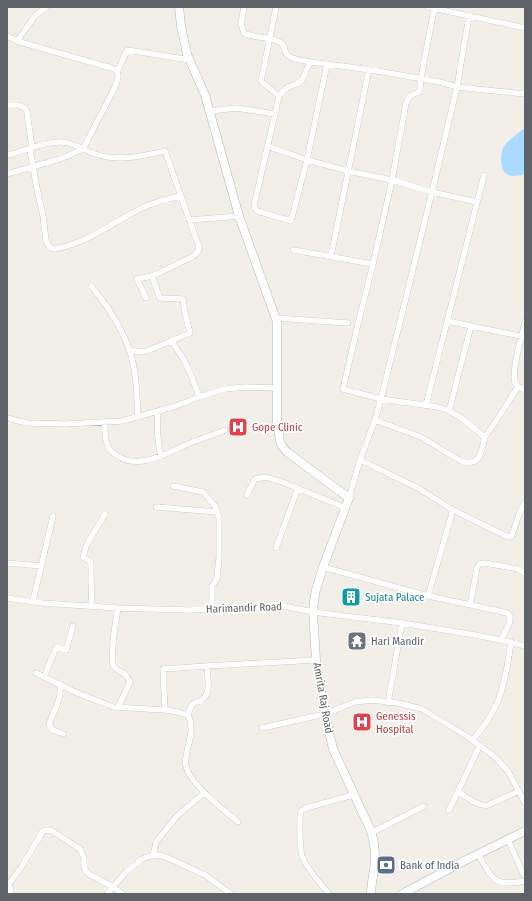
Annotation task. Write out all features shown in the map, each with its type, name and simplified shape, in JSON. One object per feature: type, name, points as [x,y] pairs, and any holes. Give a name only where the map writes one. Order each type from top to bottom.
[{"type":"main road","points":[[178,7],[187,54],[203,87],[239,216],[276,318],[277,421],[282,446],[287,452],[349,498]]},
{"type":"main road","name":"Amrita Raj Road","points":[[349,498],[323,567],[316,590],[313,612],[316,660],[325,714],[333,749],[371,833],[374,843],[375,856],[371,894]]},
{"type":"main road","points":[[402,894],[525,831]]},
{"type":"street","points":[[17,41],[35,16],[46,7]]},
{"type":"street","points":[[244,7],[241,24],[244,33],[248,36],[280,42],[283,44],[285,47],[285,52],[290,57],[312,62],[369,69],[421,78],[457,87],[525,93]]},
{"type":"street","points":[[276,7],[261,81],[279,96]]},
{"type":"street","points":[[486,437],[460,417],[438,407],[381,400],[343,389],[392,180],[406,103],[411,94],[419,92],[420,89],[431,8],[525,28]]},
{"type":"street","points":[[349,498],[360,460],[381,400],[457,87],[469,16]]},
{"type":"street","points":[[7,36],[17,41],[108,67],[117,72]]},
{"type":"street","points":[[7,174],[60,159],[83,149],[114,90],[118,78],[117,72],[127,50],[190,60]]},
{"type":"street","points":[[312,62],[307,67],[302,80],[299,83],[286,88],[279,96],[254,206],[257,211],[291,220],[307,160],[327,64]]},
{"type":"street","points":[[331,256],[369,69]]},
{"type":"street","points":[[7,105],[18,104],[25,108],[27,112],[33,167],[43,216],[46,240],[51,248],[54,249],[77,242],[157,201],[181,196]]},
{"type":"street","points":[[210,112],[236,108],[275,114]]},
{"type":"street","points":[[7,155],[52,142],[70,143],[97,155],[111,158],[136,157],[165,151],[199,247],[198,253],[192,257],[152,276],[137,279],[146,298]]},
{"type":"street","points":[[267,146],[307,160],[348,171],[392,180],[432,192],[477,202]]},
{"type":"street","points":[[426,405],[484,175]]},
{"type":"street","points":[[189,220],[239,216]]},
{"type":"street","points":[[294,250],[373,264]]},
{"type":"street","points":[[130,350],[141,352],[147,351],[171,340],[190,334],[183,299],[160,298],[152,276]]},
{"type":"street","points":[[91,286],[116,322],[126,339],[130,350],[135,373],[138,417]]},
{"type":"street","points":[[276,318],[348,323]]},
{"type":"street","points":[[447,321],[523,337]]},
{"type":"street","points":[[525,322],[523,337],[517,354],[514,373],[515,383],[518,387],[525,390]]},
{"type":"street","points":[[449,411],[471,326]]},
{"type":"street","points":[[171,340],[184,360],[199,397]]},
{"type":"street","points":[[375,420],[421,436],[462,461],[468,463],[474,462],[478,458],[486,437],[518,387]]},
{"type":"street","points":[[7,418],[27,423],[65,424],[122,421],[176,406],[225,388],[277,388]]},
{"type":"street","points":[[158,411],[157,435],[161,456]]},
{"type":"street","points":[[105,422],[106,443],[110,451],[119,458],[129,461],[145,461],[161,456],[225,430]]},
{"type":"street","points":[[360,460],[418,488],[453,510],[506,536],[510,537],[512,535],[525,502]]},
{"type":"street","points":[[247,494],[255,479],[266,477],[298,488],[346,508]]},
{"type":"street","points":[[173,486],[203,492],[214,506],[219,517],[219,557],[217,579],[212,586],[212,609]]},
{"type":"street","points":[[276,548],[298,488]]},
{"type":"street","points":[[156,507],[217,512]]},
{"type":"street","points":[[428,596],[453,510]]},
{"type":"street","points":[[92,606],[91,562],[84,557],[87,544],[105,514]]},
{"type":"street","points":[[33,601],[53,516]]},
{"type":"street","points":[[7,563],[41,566]]},
{"type":"street","points":[[470,605],[479,564],[485,563],[511,567],[525,573]]},
{"type":"street","points":[[323,567],[428,596],[508,613],[510,616],[509,624],[501,640]]},
{"type":"street","name":"Harimandir Road","points":[[7,598],[42,603],[118,608],[188,610],[284,606],[313,612],[402,623],[501,640],[525,646]]},
{"type":"street","points":[[118,608],[112,663],[115,668],[128,676],[130,682],[118,707]]},
{"type":"street","points":[[388,703],[402,623]]},
{"type":"street","points":[[44,677],[56,647],[66,650],[73,626]]},
{"type":"street","points":[[473,740],[486,723],[499,698],[511,642]]},
{"type":"street","points":[[165,710],[163,669],[316,660]]},
{"type":"street","points":[[207,666],[208,690],[206,697],[192,705],[188,715],[191,723],[191,729],[185,761],[186,767],[189,774],[204,793],[238,822]]},
{"type":"street","points":[[36,674],[113,707],[165,710],[188,715]]},
{"type":"street","points":[[60,684],[60,700],[49,725],[53,730],[63,734]]},
{"type":"street","points":[[262,728],[325,714],[355,702],[372,700],[422,710],[473,740],[495,757],[511,776],[525,803]]},
{"type":"street","points":[[449,810],[480,745]]},
{"type":"street","points":[[458,792],[484,806],[519,791]]},
{"type":"street","points":[[153,856],[156,842],[177,816],[204,793]]},
{"type":"street","points":[[329,894],[302,857],[300,816],[302,811],[306,808],[353,795]]},
{"type":"street","points":[[371,833],[424,806]]},
{"type":"street","points":[[10,894],[11,889],[8,883],[22,866],[43,832],[47,830],[52,831],[80,849],[84,858],[84,866],[86,871],[123,894]]},
{"type":"street","points":[[508,839],[524,875]]},
{"type":"street","points":[[478,854],[492,877],[498,881],[514,883],[525,881]]},
{"type":"street","points":[[107,894],[126,872],[142,859],[150,856],[166,857],[205,875],[228,893]]},
{"type":"water","points":[[525,128],[525,174],[511,176],[503,170],[501,158],[502,150],[510,140]]},
{"type":"place","name":"Gope Clinic","points":[[238,427]]},
{"type":"place","name":"Sujata Palace","points":[[351,597]]},
{"type":"place","name":"Hari Mandir","points":[[357,641]]},
{"type":"place","name":"Genessis Hospital","points":[[362,722]]},
{"type":"place","name":"Bank of India","points":[[386,865]]}]
